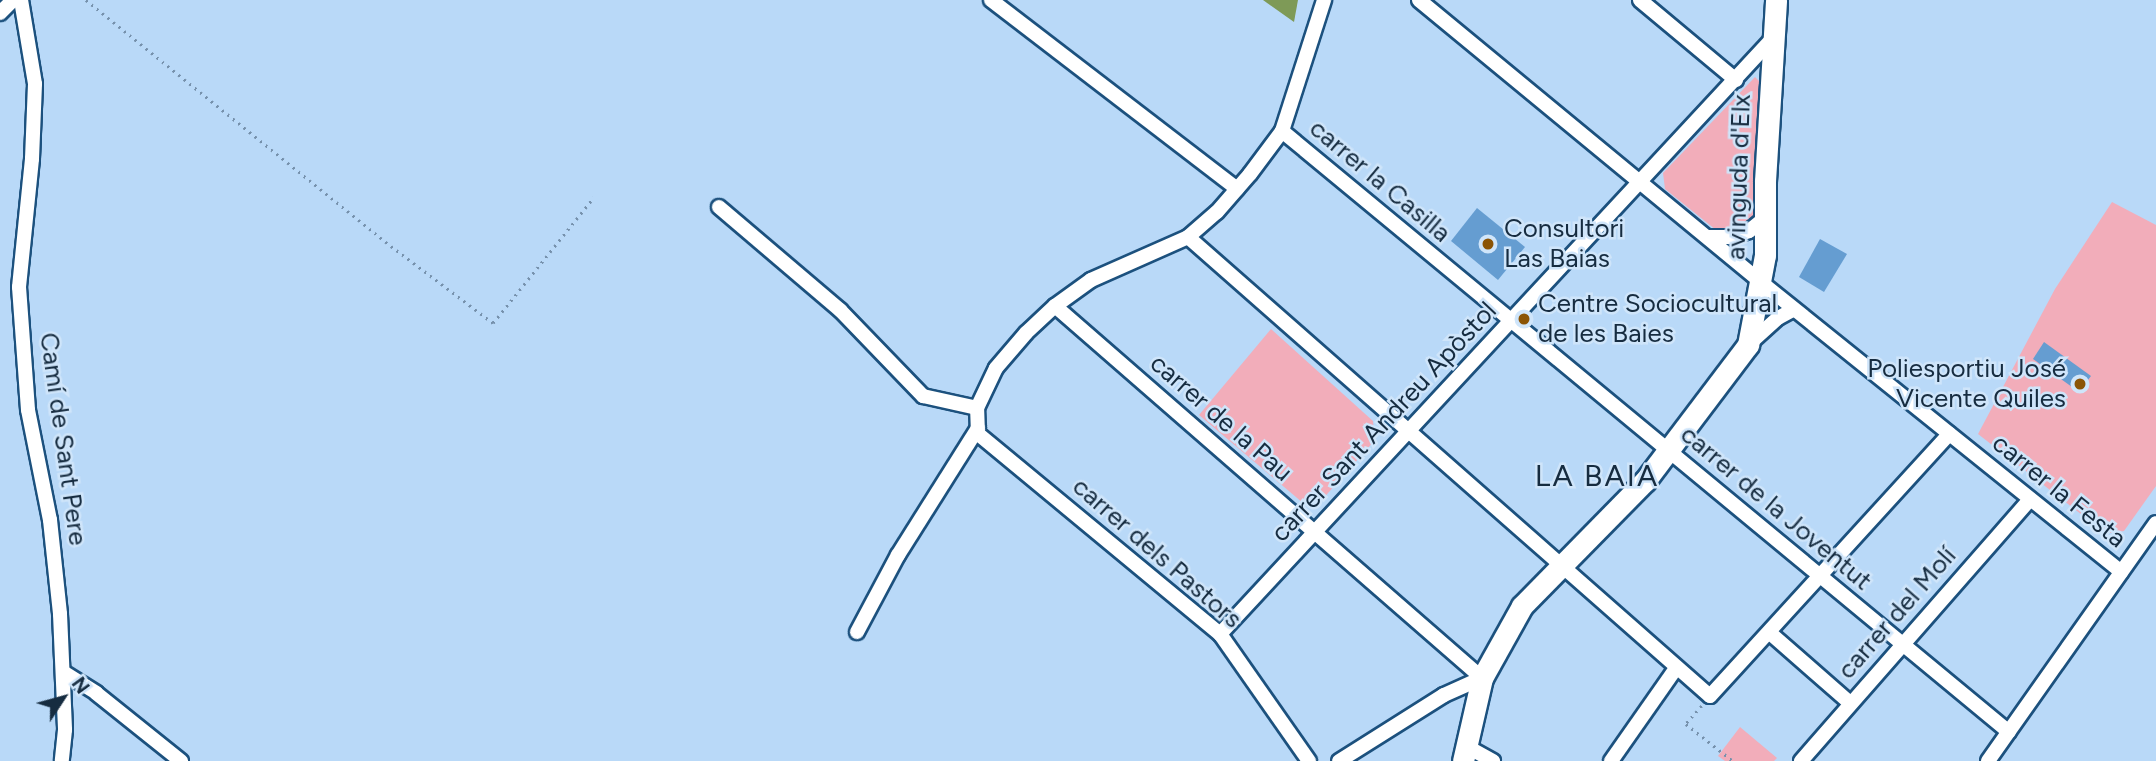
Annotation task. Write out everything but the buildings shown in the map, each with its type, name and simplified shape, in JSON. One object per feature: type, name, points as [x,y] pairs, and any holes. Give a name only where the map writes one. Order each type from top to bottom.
[{"type":"main road","name":"avinguda d'Elx","points":[[1465,754],[1482,678],[1522,606],[1645,481],[1748,345],[1762,283],[1776,0]]},
{"type":"street","points":[[0,13],[13,0]]},
{"type":"street","name":"Camí de Sant Pere","points":[[21,0],[35,84],[32,159],[19,287],[28,410],[52,533],[60,614],[62,761]]},
{"type":"street","points":[[992,0],[1237,189]]},
{"type":"street","points":[[857,632],[898,555],[978,431],[977,408],[996,368],[1026,332],[1055,306],[1091,280],[1188,237],[1217,212],[1282,131],[1324,0]]},
{"type":"street","name":"carrer la Festa","points":[[1419,0],[1642,181],[1762,283],[2121,572]]},
{"type":"street","points":[[1640,0],[1735,80]]},
{"type":"street","name":"carrer Sant Andreu Apòstol","points":[[1220,634],[1774,37]]},
{"type":"street","name":"carrer la Casilla","points":[[1282,131],[1511,322]]},
{"type":"street","points":[[719,207],[840,310],[923,396],[977,408]]},
{"type":"street","points":[[1708,237],[1731,237],[1749,231],[1765,218]]},
{"type":"street","points":[[1188,237],[1676,668],[1712,694],[1949,434]]},
{"type":"street","name":"carrer de la Pau","points":[[1055,306],[1482,678]]},
{"type":"street","points":[[1748,345],[1778,318],[1794,309]]},
{"type":"street","name":"carrer de la Joventut","points":[[1511,322],[2009,732]]},
{"type":"street","name":"carrer dels Pastors","points":[[978,431],[1220,634],[1309,761]]},
{"type":"street","name":"carrer del Molí","points":[[1801,761],[2030,499]]},
{"type":"street","points":[[1988,761],[2156,523]]},
{"type":"street","points":[[1770,633],[1850,703]]},
{"type":"street","points":[[1611,761],[1676,668]]},
{"type":"street","points":[[62,672],[96,693],[181,761]]},
{"type":"street","points":[[1339,761],[1444,695],[1482,678]]},
{"type":"street","points":[[1465,754],[1493,761]]},
{"type":"path","points":[[86,0],[391,246],[493,323],[594,197]]},
{"type":"path","points":[[1712,694],[1686,724],[1733,761]]},
{"type":"shaded area","points":[[1263,0],[1298,0],[1294,22]]},
{"type":"shaded area","points":[[1755,77],[1759,81],[1754,222],[1721,234],[1665,189],[1663,173]]},
{"type":"shaded area","name":"Poliesportiu José Vicente Quiles","points":[[2112,202],[2156,225],[2156,486],[2124,531],[2112,533],[2104,532],[1978,434],[2055,289]]},
{"type":"shaded area","points":[[1271,329],[1373,421],[1375,440],[1321,501],[1311,504],[1303,503],[1199,415]]},
{"type":"shaded area","points":[[1740,727],[1777,758],[1774,761],[1725,761],[1718,756]]},
{"type":"place","name":"Consultori Las Baias","points":[[1488,244]]},
{"type":"place","name":"Centre Sociocultural de les Baies","points":[[1524,319]]},
{"type":"place","name":"Poliesportiu José Vicente Quiles","points":[[2080,384]]},
{"type":"district","name":"LA BAIA","points":[[1597,476]]}]
